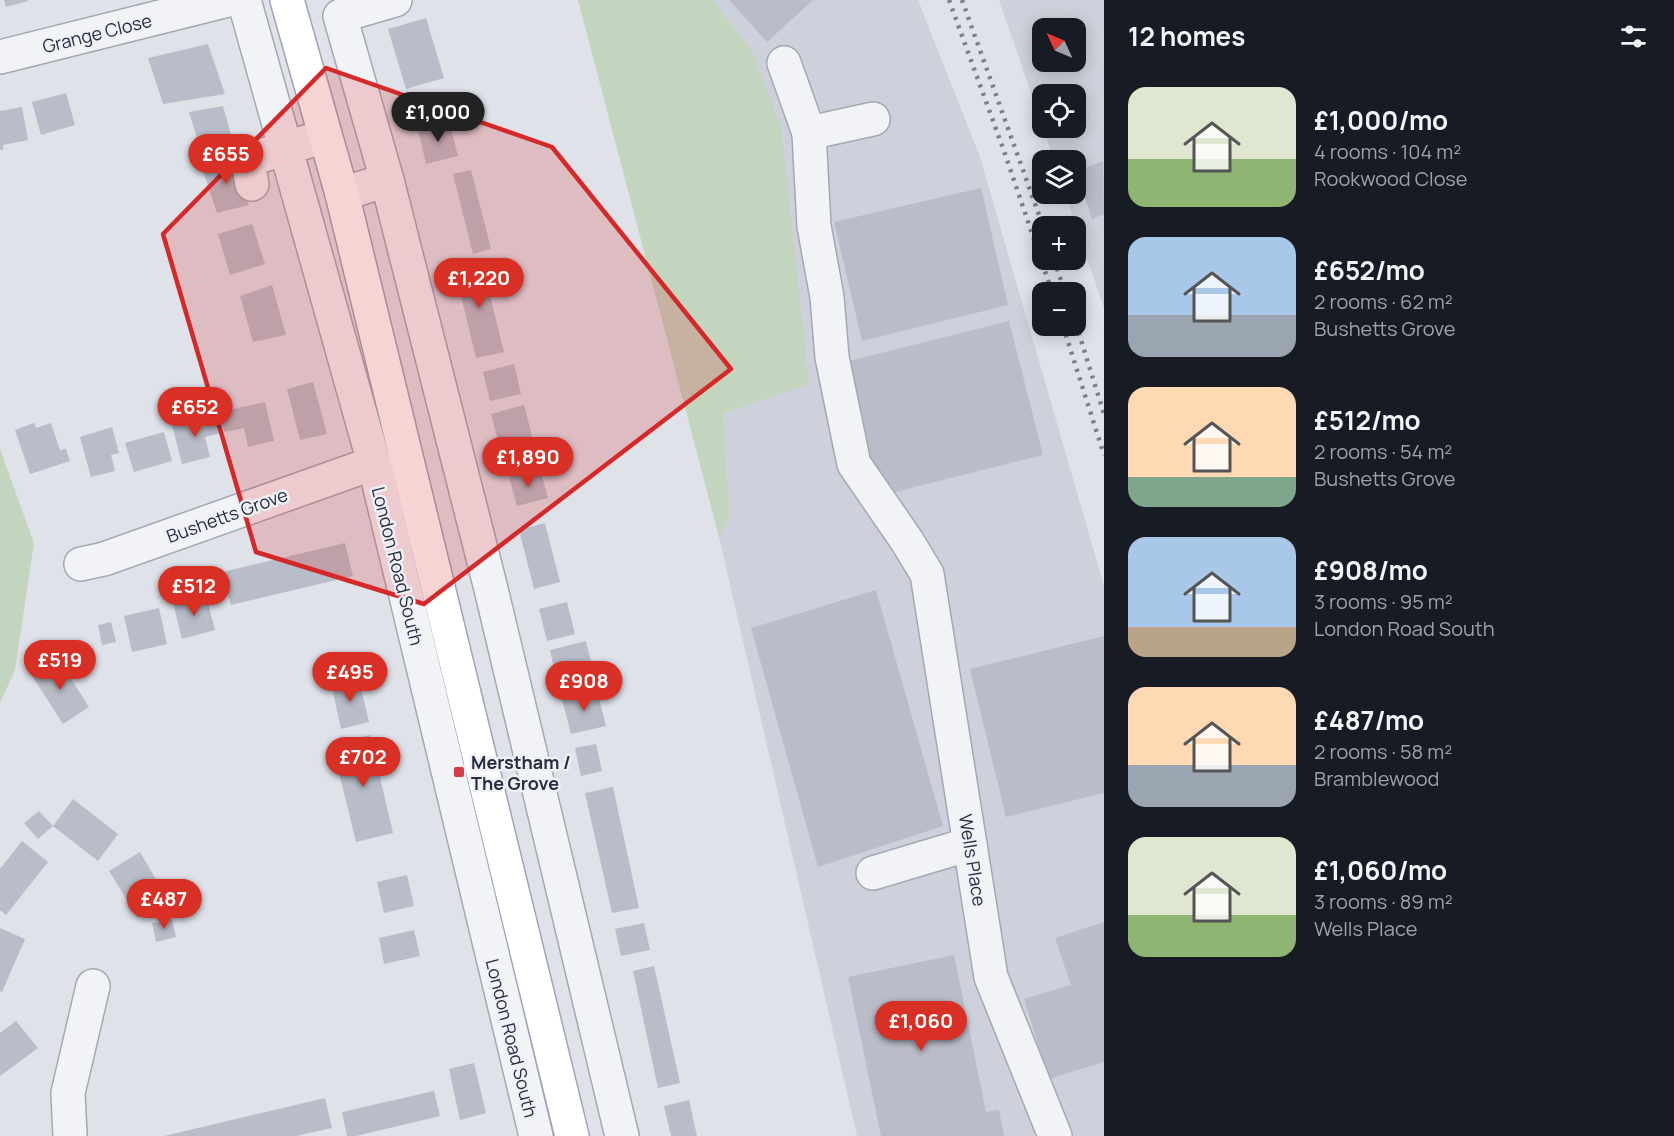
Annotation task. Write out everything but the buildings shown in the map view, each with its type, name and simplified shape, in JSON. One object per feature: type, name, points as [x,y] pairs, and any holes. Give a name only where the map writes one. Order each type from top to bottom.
[{"type":"main road","name":"London Road South","points":[[287,0],[342,194],[572,1136]]},
{"type":"street","name":"Grange Close","points":[[0,57],[228,0]]},
{"type":"street","name":"London Road South","points":[[244,0],[374,463],[536,1136]]},
{"type":"street","points":[[396,0],[337,8],[387,180],[493,596],[622,1136]]},
{"type":"street","points":[[784,63],[809,133],[873,119]]},
{"type":"street","name":"Wells Place","points":[[809,133],[814,226],[827,297],[832,357],[854,464],[907,540],[927,574],[991,977],[1055,1136]]},
{"type":"street","points":[[252,184],[248,163],[251,159],[325,136]]},
{"type":"street","points":[[342,194],[387,180]]},
{"type":"street","name":"Bushetts Grove","points":[[81,564],[104,559],[374,463]]},
{"type":"street","points":[[873,873],[970,844]]},
{"type":"street","points":[[70,1136],[68,1093],[93,986]]},
{"type":"highlighted area","points":[[326,68],[552,147],[731,369],[424,604],[256,552],[163,234]]},
{"type":"shaded area","points":[[713,0],[918,0],[980,157],[1104,586],[1104,1136],[857,1136],[719,537],[730,517],[723,413],[809,383],[751,50]]},
{"type":"shaded area","points":[[999,0],[1104,0],[1104,308],[1086,255],[1086,216],[1073,216],[1068,204],[1086,204],[1086,150],[1051,150],[1046,138],[1086,138],[1086,84],[1032,84],[1032,96]]},
{"type":"green space","points":[[578,0],[713,0],[751,50],[781,126],[809,384],[723,413],[730,517],[719,537]]},
{"type":"green space","points":[[0,449],[34,543],[15,670],[0,703]]},
{"type":"railway","points":[[949,0],[1049,282]]},
{"type":"railway","points":[[962,0],[1039,216]]},
{"type":"railway","points":[[1057,270],[1062,282]]},
{"type":"railway","points":[[1066,336],[1104,455]]},
{"type":"railway","points":[[1080,336],[1104,414]]},
{"type":"place","name":"Merstham / The Grove","points":[[459,772]]}]
